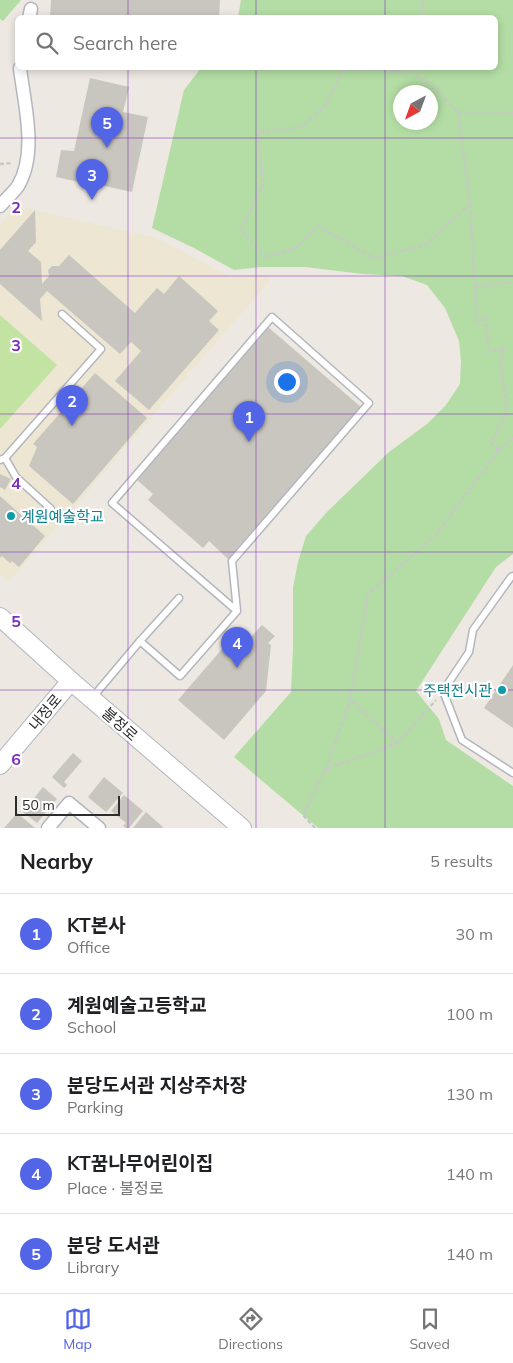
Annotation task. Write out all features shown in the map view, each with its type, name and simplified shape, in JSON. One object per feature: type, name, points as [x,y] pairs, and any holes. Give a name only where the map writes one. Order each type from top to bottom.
[{"type":"main road","name":"불정로","points":[[0,617],[91,699],[242,828]]},
{"type":"main road","name":"내정로","points":[[0,766],[71,681]]},
{"type":"street","points":[[0,206],[18,186],[26,165],[29,138],[22,112],[20,70]]},
{"type":"street","points":[[48,828],[70,803],[99,828]]},
{"type":"lane","points":[[51,509],[16,477],[2,459],[101,349],[62,314]]},
{"type":"lane","points":[[140,641],[180,676],[236,611],[232,561],[369,403],[272,317],[112,503],[236,611]]},
{"type":"lane","points":[[513,576],[473,630],[468,652],[443,691],[462,740],[513,773]]},
{"type":"lane","points":[[91,699],[179,598]]},
{"type":"path","points":[[422,15],[424,0]]},
{"type":"path","points":[[343,70],[326,104],[302,127],[258,132],[263,184],[241,230],[266,257],[296,248],[318,226],[374,258],[425,245],[470,204]]},
{"type":"path","points":[[367,70],[412,72],[433,86],[458,112],[470,204],[477,323],[486,317],[490,352],[504,348],[501,366],[507,412],[491,443],[499,450]]},
{"type":"path","points":[[458,112],[513,113]]},
{"type":"path","points":[[0,164],[13,163]]},
{"type":"path","points":[[475,287],[513,282]]},
{"type":"path","points":[[315,828],[303,815],[326,769],[350,700],[368,594],[436,535],[499,450],[513,438]]},
{"type":"path","points":[[326,769],[398,743],[443,691]]},
{"type":"path","points":[[350,700],[398,743]]},
{"type":"shaded area","points":[[16,206],[156,238],[230,277],[261,274],[271,279],[9,582],[0,574],[0,225]]},
{"type":"green space","points":[[0,0],[21,0],[3,21],[0,19]]},
{"type":"green space","points":[[241,0],[513,0],[513,554],[496,567],[416,691],[439,719],[446,740],[513,786],[513,828],[318,828],[234,757],[291,692],[293,588],[306,536],[327,512],[389,452],[427,424],[446,405],[460,384],[461,361],[459,341],[445,308],[427,285],[402,276],[363,274],[305,267],[261,267],[234,270],[152,228],[184,90],[199,70],[498,70],[498,15],[238,15]]},
{"type":"green space","points":[[0,315],[57,365],[0,429]]},
{"type":"building","points":[[51,0],[220,0],[219,15],[50,15]]},
{"type":"building","points":[[90,78],[129,87],[123,112],[148,117],[132,192],[100,185],[99,190],[92,189],[93,185],[56,177],[61,150],[74,151]]},
{"type":"building","points":[[35,210],[36,242],[28,251],[41,262],[42,284],[49,276],[48,270],[52,266],[59,266],[69,255],[135,313],[157,288],[164,294],[179,276],[218,311],[209,321],[219,330],[149,410],[115,381],[141,351],[131,342],[120,354],[47,291],[40,299],[42,321],[0,284],[0,250]]},
{"type":"building","points":[[268,327],[361,407],[228,559],[209,541],[203,548],[148,500],[153,494],[136,479]]},
{"type":"building","points":[[95,373],[147,418],[73,504],[29,466],[37,447],[33,444]]},
{"type":"building","name":"계원예술학교","points":[[0,474],[11,479],[5,490],[0,487]]},
{"type":"building","name":"계원예술학교","points":[[0,496],[45,536],[19,567],[12,561],[10,563],[2,556],[0,558]]},
{"type":"building","points":[[262,625],[275,636],[268,643],[271,645],[266,691],[224,740],[178,700],[241,627],[251,637]]},
{"type":"building","name":"주택전시관","points":[[513,665],[513,728],[484,708]]},
{"type":"building","points":[[73,753],[82,761],[64,782],[67,785],[64,788],[52,777]]},
{"type":"building","points":[[104,777],[123,793],[106,812],[88,797]]},
{"type":"building","points":[[43,787],[57,799],[37,823],[23,812]]},
{"type":"building","points":[[124,795],[143,811],[129,828],[123,826],[126,823],[111,811]]},
{"type":"building","points":[[146,812],[163,827],[133,828]]},
{"type":"building","points":[[17,813],[35,828],[4,828]]},
{"type":"place","name":"분당 도서관","points":[[107,148]]},
{"type":"place","name":"분당도서관 지상주차장","points":[[92,200]]},
{"type":"place","name":"계원예술고등학교","points":[[72,426]]},
{"type":"place","name":"KT본사","points":[[249,442]]},
{"type":"place","name":"계원예술학교","points":[[11,516]]},
{"type":"place","name":"KT꿈나무어린이집","points":[[237,668]]},
{"type":"place","name":"주택전시관","points":[[502,690]]}]
